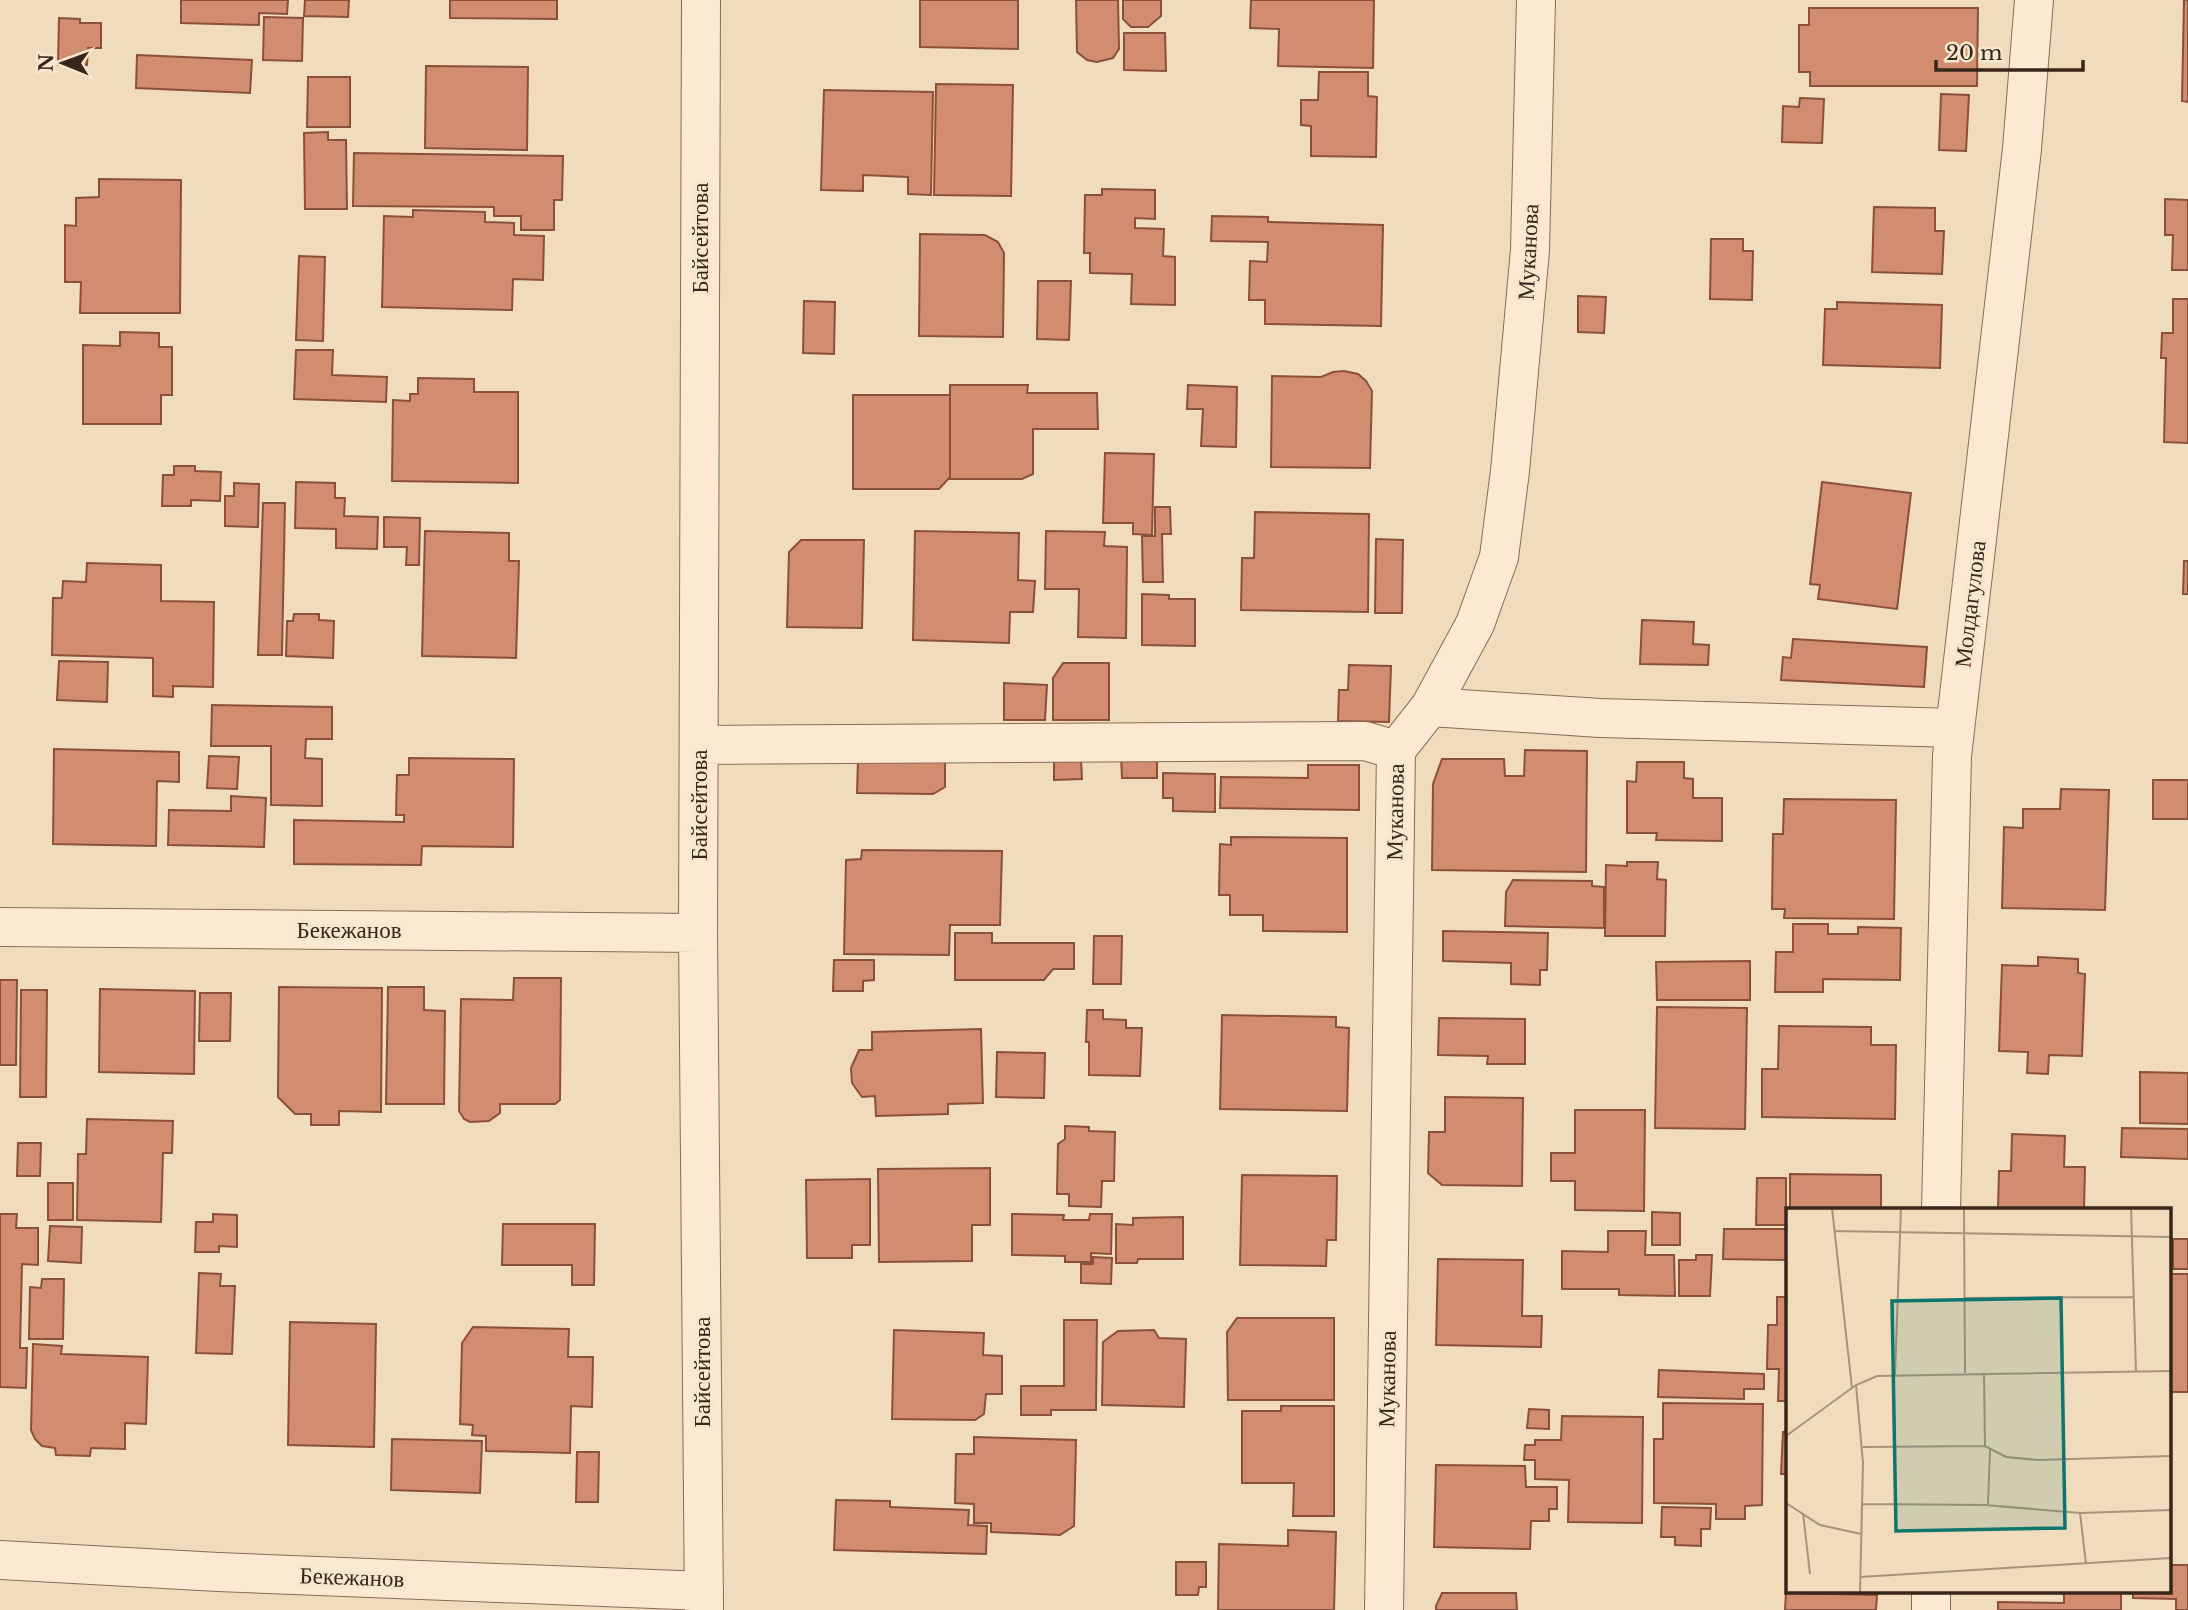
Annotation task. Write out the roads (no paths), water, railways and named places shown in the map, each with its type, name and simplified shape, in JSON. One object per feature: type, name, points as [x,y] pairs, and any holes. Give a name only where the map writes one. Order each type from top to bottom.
[{"type":"street","name":"Байсейтова","points":[[701,0],[698,933],[704,1601]]},
{"type":"street","name":"Муканова","points":[[1384,1610],[1396,750],[1430,707],[1475,624],[1499,557],[1510,471],[1530,250],[1536,0]]},
{"type":"street","name":"Молдагулова","points":[[1941,1208],[1952,756],[2022,149],[2034,0]]},
{"type":"street","points":[[1430,707],[1600,718],[1955,728]]},
{"type":"street","points":[[699,745],[1365,741],[1396,750]]},
{"type":"street","name":"Бекежанов","points":[[0,927],[698,933]]},
{"type":"street","name":"Бекежанов","points":[[0,1560],[704,1601]]},
{"type":"street","points":[[1931,1592],[1931,1610]]}]
